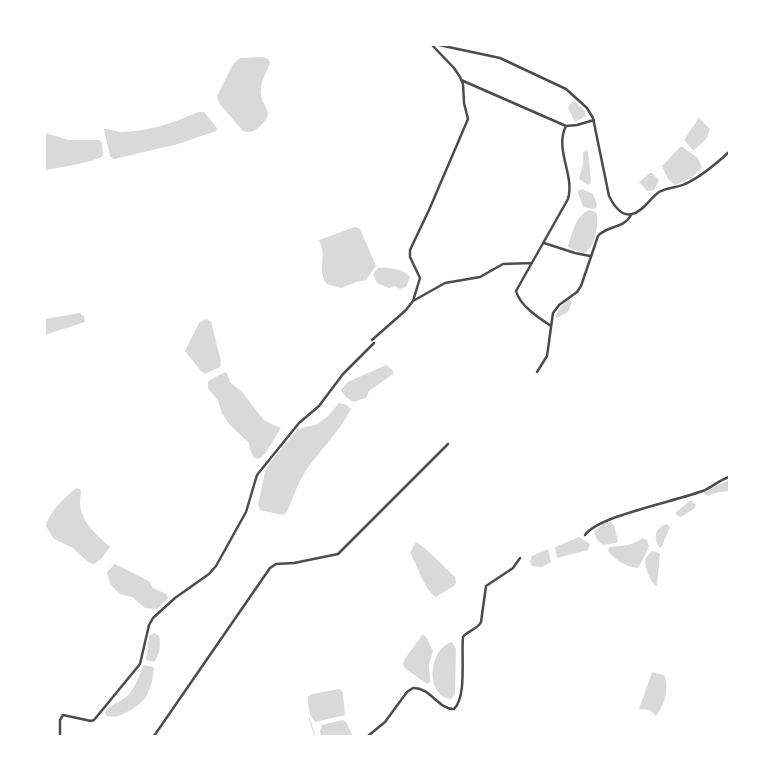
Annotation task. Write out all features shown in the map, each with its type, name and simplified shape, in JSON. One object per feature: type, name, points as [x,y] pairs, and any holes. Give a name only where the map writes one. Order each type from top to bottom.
[{"type":"street","points":[[414,301],[420,278],[410,257],[410,250],[468,119],[461,80],[454,68],[432,45]]},
{"type":"street","points":[[439,45],[500,58],[566,88],[587,108],[594,120],[609,196],[618,209],[624,213],[631,214],[637,212],[658,193],[691,181],[729,152]]},
{"type":"street","points":[[461,80],[566,126],[594,120]]},
{"type":"street","points":[[552,326],[528,308],[516,293],[565,205],[570,188],[562,148],[566,126]]},
{"type":"street","points":[[537,372],[546,359],[552,326],[552,313],[581,286],[598,236],[602,232],[624,223],[631,214]]},
{"type":"street","points":[[544,244],[590,256]]},
{"type":"street","points":[[60,736],[60,720],[63,715],[90,721],[94,720],[139,665],[149,625],[153,618],[175,598],[209,574],[222,556],[246,512],[257,475],[299,423],[319,406],[343,374],[373,342],[414,301],[445,283],[480,277],[503,264],[532,263]]},
{"type":"street","points":[[154,736],[271,567],[276,564],[294,564],[338,554],[448,444]]},
{"type":"street","points":[[585,535],[592,527],[703,491],[729,477]]},
{"type":"street","points":[[368,736],[385,722],[407,692],[413,688],[424,691],[449,709],[454,709],[458,705],[461,696],[464,637],[467,633],[478,627],[481,622],[486,586],[513,568],[520,558]]},
{"type":"shaded area","points":[[263,57],[270,62],[261,88],[262,100],[268,113],[264,122],[257,129],[245,132],[219,103],[217,96],[233,64],[240,58]]},
{"type":"shaded area","points":[[574,101],[584,110],[586,116],[575,122],[568,108]]},
{"type":"shaded area","points":[[198,112],[204,112],[217,128],[216,131],[178,144],[114,159],[110,156],[104,129],[130,132],[150,129]]},
{"type":"shaded area","points":[[699,118],[710,129],[706,139],[694,150],[684,140]]},
{"type":"shaded area","points":[[45,133],[69,140],[99,140],[102,143],[103,156],[85,162],[45,170]]},
{"type":"shaded area","points":[[681,146],[698,158],[702,168],[691,178],[675,185],[668,179],[662,166]]},
{"type":"shaded area","points":[[586,150],[588,152],[591,180],[588,185],[579,179],[583,164],[583,153]]},
{"type":"shaded area","points":[[650,173],[659,180],[654,190],[647,191],[639,182]]},
{"type":"shaded area","points":[[582,189],[593,194],[597,205],[596,208],[583,207],[578,193]]},
{"type":"shaded area","points":[[589,210],[596,212],[597,229],[594,241],[584,253],[571,249],[568,246],[578,220]]},
{"type":"shaded area","points":[[355,227],[360,229],[376,266],[366,280],[341,288],[327,284],[322,274],[323,253],[319,240]]},
{"type":"shaded area","points":[[378,268],[396,269],[407,274],[410,277],[406,287],[400,289],[394,286],[389,288],[377,283],[373,274]]},
{"type":"shaded area","points":[[569,299],[572,302],[568,312],[557,318],[556,316],[560,308]]},
{"type":"shaded area","points":[[79,313],[84,316],[85,322],[45,335],[45,319]]},
{"type":"shaded area","points":[[206,319],[211,321],[221,361],[220,367],[205,374],[185,351],[199,323]]},
{"type":"shaded area","points":[[386,365],[393,371],[393,374],[369,391],[366,398],[353,402],[341,390],[348,382]]},
{"type":"shaded area","points":[[225,372],[230,382],[243,393],[263,419],[281,428],[265,454],[259,459],[254,458],[249,443],[229,424],[222,413],[218,401],[208,388],[208,381]]},
{"type":"shaded area","points":[[339,403],[347,405],[351,409],[304,474],[287,512],[283,515],[260,510],[258,505],[265,472],[269,464],[298,429],[318,424]]},
{"type":"shaded area","points":[[729,480],[729,491],[708,496],[704,494],[704,492]]},
{"type":"shaded area","points":[[76,488],[81,490],[81,509],[86,522],[110,547],[101,559],[94,564],[89,563],[73,548],[54,539],[46,526],[54,510]]},
{"type":"shaded area","points":[[691,500],[696,505],[695,508],[681,517],[676,515],[676,512]]},
{"type":"shaded area","points":[[610,522],[614,525],[618,541],[603,545],[597,540],[594,532],[603,524]]},
{"type":"shaded area","points":[[667,524],[670,527],[661,548],[657,544],[656,534],[658,529]]},
{"type":"shaded area","points":[[579,537],[590,544],[588,550],[557,558],[555,547]]},
{"type":"shaded area","points":[[643,538],[647,540],[649,547],[637,568],[621,563],[608,551],[609,547],[623,546]]},
{"type":"shaded area","points":[[416,542],[455,577],[455,585],[436,597],[424,583],[410,553]]},
{"type":"shaded area","points":[[548,549],[551,562],[542,567],[532,566],[530,562],[532,556]]},
{"type":"shaded area","points":[[652,551],[660,553],[656,586],[649,577],[645,563],[645,559]]},
{"type":"shaded area","points":[[115,564],[149,581],[153,588],[166,594],[168,598],[157,609],[145,608],[132,597],[120,594],[110,584],[107,572]]},
{"type":"shaded area","points":[[154,633],[159,636],[160,643],[159,653],[154,662],[146,660],[149,636]]},
{"type":"shaded area","points":[[423,634],[433,651],[429,664],[430,682],[427,684],[403,665],[404,660]]},
{"type":"shaded area","points":[[452,642],[456,649],[455,694],[451,699],[442,696],[436,689],[433,681],[433,671],[439,652],[444,646]]},
{"type":"shaded area","points":[[144,665],[154,669],[147,696],[138,705],[121,715],[107,716],[105,713],[107,710],[126,697],[131,691]]},
{"type":"shaded area","points":[[652,672],[664,675],[666,680],[664,702],[656,716],[650,710],[639,709]]},
{"type":"shaded area","points":[[340,689],[343,693],[345,715],[315,722],[309,710],[308,697],[312,694]]},
{"type":"shaded area","points":[[343,720],[353,736],[321,736],[322,725]]},
{"type":"waterway","points":[[309,718],[315,736]]}]
